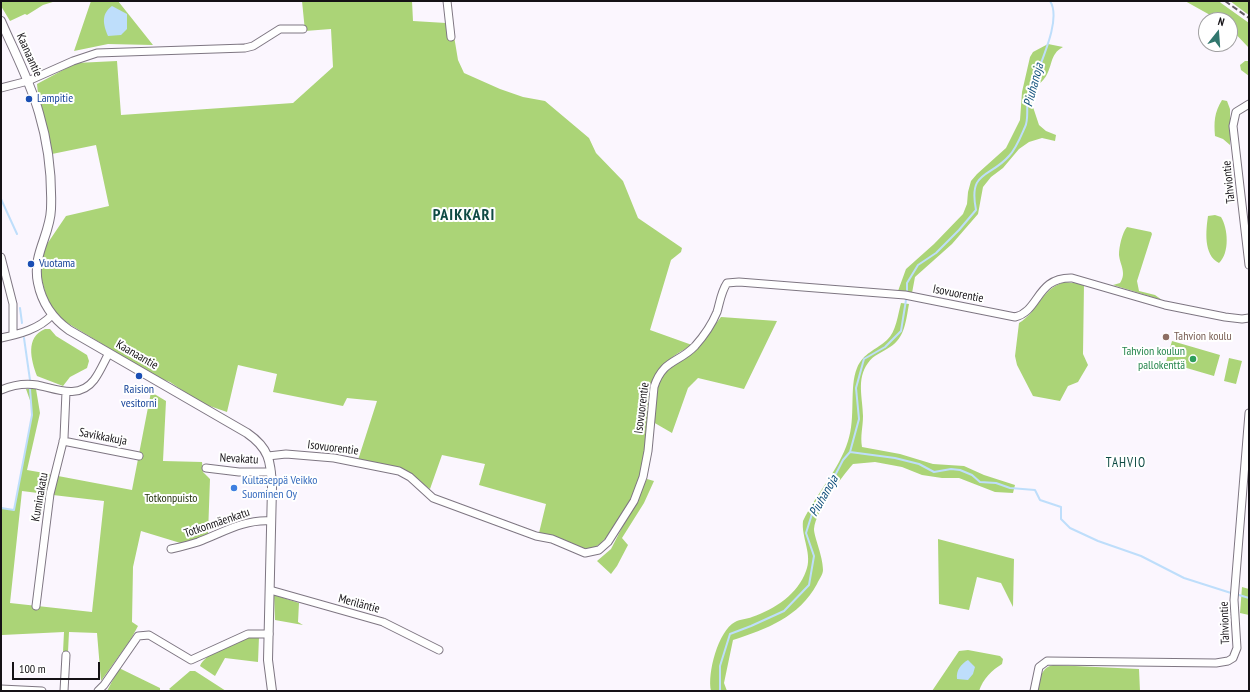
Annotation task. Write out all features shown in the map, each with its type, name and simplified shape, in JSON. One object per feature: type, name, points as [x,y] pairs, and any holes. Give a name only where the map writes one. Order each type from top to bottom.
[{"type":"street","points":[[447,1],[451,37]]},
{"type":"street","name":"Kaanaantie","points":[[1,21],[28,81],[40,114],[51,188],[51,214],[36,265],[42,296],[52,314],[69,330],[247,433],[261,444],[268,456],[272,472],[268,660],[272,691]]},
{"type":"street","points":[[1,88],[28,81],[73,61],[97,53],[246,48],[253,46],[280,29],[303,29]]},
{"type":"street","name":"Tahviontie","points":[[1249,104],[1236,112],[1233,126],[1249,265]]},
{"type":"street","points":[[1,257],[13,304],[13,335]]},
{"type":"street","name":"Isovuorentie","points":[[268,456],[286,454],[334,458],[399,471],[410,477],[433,498],[536,536],[552,539],[585,553],[592,553],[599,550],[616,532],[639,490],[646,466],[656,380],[669,363],[690,351],[702,337],[717,312],[727,283],[739,282],[905,295],[1015,317],[1021,315],[1054,280],[1072,278],[1165,305],[1224,317],[1242,319],[1249,318]]},
{"type":"street","points":[[1,338],[32,329],[47,320],[52,314]]},
{"type":"street","points":[[1,390],[16,384],[27,384],[66,392],[79,390],[94,381],[109,353]]},
{"type":"street","name":"Kuminakatu","points":[[36,606],[50,494],[63,441],[66,392]]},
{"type":"street","name":"Tahviontie","points":[[1034,691],[1039,667],[1047,661],[1216,663],[1228,661],[1234,658],[1237,642],[1234,600],[1249,412]]},
{"type":"street","name":"Savikkakuja","points":[[63,441],[139,456]]},
{"type":"street","name":"Nevakatu","points":[[206,468],[238,472],[272,472]]},
{"type":"street","name":"Totkonmäenkatu","points":[[171,549],[197,542],[226,530],[257,520],[271,521]]},
{"type":"street","name":"Meriläntie","points":[[270,590],[383,622],[439,650]]},
{"type":"street","points":[[98,691],[104,686],[138,636],[149,635],[191,660],[248,634],[269,634]]},
{"type":"street","points":[[64,691],[66,655]]},
{"type":"street","points":[[1,689],[42,691]]},
{"type":"green space","points":[[1,1],[56,1],[43,5],[27,15],[25,14],[10,21],[1,6]]},
{"type":"green space","points":[[91,1],[118,1],[153,45],[108,44],[74,51]]},
{"type":"green space","points":[[302,1],[412,1],[413,21],[446,23],[448,37],[454,36],[458,60],[464,73],[500,89],[523,97],[545,101],[589,138],[596,153],[623,181],[638,218],[682,248],[681,252],[671,260],[650,330],[692,345],[665,363],[653,383],[650,392],[644,465],[637,486],[614,528],[596,547],[583,550],[564,544],[539,533],[546,504],[479,485],[485,464],[442,455],[430,489],[404,472],[388,466],[358,460],[377,401],[347,398],[343,406],[273,392],[277,374],[238,365],[227,412],[201,403],[170,382],[159,378],[64,321],[56,313],[47,299],[40,273],[43,250],[66,216],[109,206],[96,145],[52,154],[40,114],[37,84],[76,63],[117,61],[121,115],[293,103],[333,67],[331,29],[305,31]]},
{"type":"green space","points":[[1185,1],[1219,1],[1234,12],[1205,12]]},
{"type":"green space","points":[[1230,1],[1249,1],[1249,15],[1246,13]]},
{"type":"green space","points":[[1238,15],[1249,23],[1249,48],[1238,36]]},
{"type":"green space","points":[[1048,44],[1063,47],[1055,53],[1047,75],[1034,89],[1030,98],[1039,125],[1046,131],[1056,135],[1055,141],[1042,138],[1029,142],[1019,149],[1003,168],[991,177],[983,187],[978,214],[952,244],[915,277],[912,293],[898,291],[906,269],[934,244],[963,214],[967,204],[971,181],[1006,148],[1020,120],[1022,92],[1030,57],[1033,52]]},
{"type":"green space","points":[[1245,61],[1249,61],[1249,76],[1241,70],[1240,65]]},
{"type":"green space","points":[[1222,100],[1227,101],[1230,109],[1230,145],[1223,139],[1215,136],[1215,118],[1217,109]]},
{"type":"green space","points":[[1215,215],[1221,217],[1225,227],[1227,240],[1223,259],[1219,263],[1210,254],[1206,235],[1208,216]]},
{"type":"green space","points":[[1127,227],[1151,232],[1152,234],[1137,281],[1139,291],[1155,295],[1162,300],[1113,285],[1120,283],[1123,276],[1119,252],[1122,236]]},
{"type":"green space","points":[[1064,282],[1084,284],[1083,354],[1088,365],[1078,382],[1068,386],[1060,401],[1033,396],[1017,365],[1015,356],[1019,323],[1031,313],[1044,295]]},
{"type":"green space","points":[[901,303],[909,304],[902,334],[895,343],[870,360],[864,369],[862,376],[862,447],[900,454],[933,464],[964,466],[984,475],[1015,485],[1013,493],[995,492],[959,478],[942,478],[922,475],[902,467],[875,462],[853,464],[842,477],[824,504],[816,521],[814,532],[822,559],[823,570],[817,584],[801,605],[781,620],[758,631],[733,640],[724,683],[727,691],[711,691],[710,684],[712,664],[719,643],[729,627],[737,621],[761,614],[785,600],[797,587],[806,571],[808,565],[808,552],[803,521],[839,462],[848,441],[852,423],[853,384],[857,368],[866,355],[890,337],[896,323]]},
{"type":"green space","points":[[721,317],[777,321],[744,389],[698,378],[688,388],[672,433],[653,422],[657,385],[665,373],[694,351]]},
{"type":"green space","points":[[45,329],[50,329],[56,336],[87,355],[89,361],[87,368],[70,377],[63,386],[37,376],[35,370],[31,350],[32,343],[34,337]]},
{"type":"green space","name":"Tahvion koulun pallokenttä","points":[[1172,341],[1220,355],[1214,376],[1166,362]]},
{"type":"green space","points":[[1229,358],[1242,361],[1236,384],[1224,381]]},
{"type":"green space","name":"Totkonpuisto","points":[[26,389],[36,389],[40,413],[27,470],[50,474],[46,494],[22,491],[10,603],[92,612],[104,501],[53,495],[58,476],[132,490],[151,392],[166,401],[163,461],[202,462],[203,472],[210,479],[208,534],[187,545],[141,531],[133,567],[132,622],[138,626],[131,639],[101,681],[97,633],[69,632],[68,652],[63,652],[64,632],[2,635],[1,652],[1,508],[14,510],[32,415],[32,406]]},
{"type":"green space","points":[[647,479],[654,481],[644,503],[622,538],[628,545],[611,574],[597,561],[611,549]]},
{"type":"green space","points":[[938,539],[1014,559],[1013,607],[1001,583],[977,577],[969,610],[939,604]]},
{"type":"green space","points":[[1242,587],[1249,589],[1249,615],[1240,613]]},
{"type":"green space","points":[[274,595],[299,603],[298,622],[303,625],[275,620]]},
{"type":"green space","points":[[247,637],[259,637],[258,662],[225,658],[215,676],[200,666],[203,661],[214,653]]},
{"type":"green space","points":[[968,650],[1000,656],[1003,659],[1002,664],[988,675],[979,691],[932,691],[959,651]]},
{"type":"green space","points":[[1053,665],[1139,669],[1140,691],[1037,691],[1043,672],[1045,669]]},
{"type":"green space","points":[[119,668],[160,688],[160,691],[107,691]]},
{"type":"green space","points":[[190,671],[195,671],[226,691],[172,691],[169,689]]},
{"type":"water","points":[[112,6],[127,14],[127,29],[121,35],[108,36],[105,27],[104,20],[106,12]]},
{"type":"water","points":[[968,660],[975,667],[973,674],[968,680],[957,679],[957,673],[963,663]]},
{"type":"waterway","name":"Piuhanoja","points":[[907,290],[907,283],[918,265],[936,253],[976,210],[974,197],[975,188],[978,181],[982,176],[1002,163],[1012,153],[1018,142],[1026,124],[1027,103],[1031,90],[1051,35],[1053,10],[1050,1]]},
{"type":"waterway","points":[[1,199],[17,234]]},
{"type":"waterway","name":"Piuhanoja","points":[[720,691],[720,666],[730,634],[784,611],[809,585],[814,556],[806,533],[812,514],[828,489],[843,460],[850,452],[859,419],[856,388],[864,359],[885,347],[901,331],[906,300]]},
{"type":"waterway","points":[[20,308],[22,323]]},
{"type":"waterway","points":[[24,338],[30,380]]},
{"type":"waterway","points":[[1,508],[14,510],[32,415],[30,389]]},
{"type":"waterway","points":[[850,452],[895,458],[919,464],[934,472],[951,469],[960,470],[972,475],[980,482],[996,483],[1010,488],[1035,490],[1040,500],[1061,507],[1061,519],[1070,528],[1098,541],[1141,556],[1184,578],[1231,593]]},
{"type":"waterway","points":[[1239,595],[1249,598]]},
{"type":"railway","points":[[1225,1],[1249,18]]},
{"type":"place","name":"Lampitie","points":[[29,99]]},
{"type":"place","name":"Vuotama","points":[[31,264]]},
{"type":"place","name":"Tahvion koulu","points":[[1166,337]]},
{"type":"place","name":"Tahvion koulun pallokenttä","points":[[1193,359]]},
{"type":"place","name":"Raision vesitorni","points":[[139,376]]},
{"type":"place","name":"Kultaseppä Veikko Suominen Oy","points":[[234,488]]},
{"type":"district","name":"PAIKKARI","points":[[464,215]]},
{"type":"district","name":"TAHVIO","points":[[1126,463]]}]
